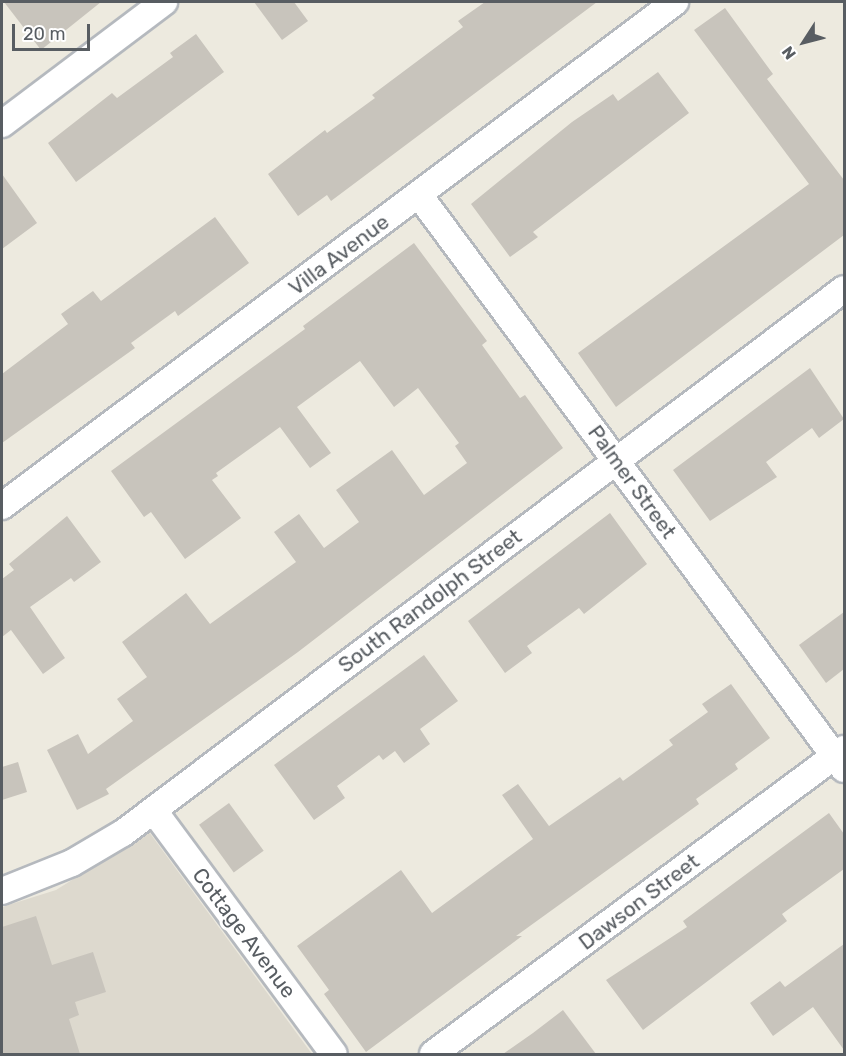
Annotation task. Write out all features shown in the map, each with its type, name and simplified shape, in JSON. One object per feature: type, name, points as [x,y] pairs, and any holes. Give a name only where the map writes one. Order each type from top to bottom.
[{"type":"street","points":[[2,124],[164,2]]},
{"type":"street","name":"Villa Avenue","points":[[2,506],[675,2]]},
{"type":"street","name":"Palmer Street","points":[[419,195],[841,758]]},
{"type":"street","name":"South Randolph Street","points":[[2,891],[81,858],[154,811],[844,289]]},
{"type":"street","name":"Dawson Street","points":[[433,1054],[841,758]]},
{"type":"street","name":"Cottage Avenue","points":[[154,811],[334,1054]]},
{"type":"shaded area","points":[[149,832],[312,1054],[2,1054],[2,907],[56,890]]},
{"type":"building","points":[[4,2],[101,2],[41,50]]},
{"type":"building","points":[[254,2],[294,2],[308,21],[282,40]]},
{"type":"building","points":[[485,2],[597,2],[331,201],[327,195],[298,216],[268,174],[325,130],[327,133],[375,98],[372,95],[463,27],[458,21]]},
{"type":"building","points":[[725,8],[773,74],[767,79],[844,180],[844,235],[616,407],[578,353],[809,184],[694,30]]},
{"type":"building","points":[[196,34],[224,72],[76,182],[48,143],[112,93],[117,98],[173,57],[170,53]]},
{"type":"building","points":[[658,72],[689,113],[533,232],[538,237],[510,257],[471,204],[572,122],[613,94],[618,101]]},
{"type":"building","points":[[2,174],[37,223],[2,249]]},
{"type":"building","points":[[215,217],[249,263],[178,316],[175,311],[131,343],[135,348],[2,443],[2,374],[68,324],[61,314],[93,291],[101,301]]},
{"type":"building","points":[[414,243],[487,341],[482,345],[520,398],[525,395],[563,448],[298,652],[106,789],[109,794],[77,810],[47,750],[78,734],[88,754],[133,721],[117,699],[147,677],[122,642],[186,593],[210,624],[296,562],[274,532],[299,514],[324,548],[359,522],[336,490],[392,450],[424,495],[467,463],[455,446],[459,443],[418,388],[394,407],[360,361],[297,407],[331,453],[310,468],[280,427],[216,473],[218,476],[212,480],[241,518],[185,559],[151,512],[144,517],[111,471],[305,329],[303,326]]},
{"type":"building","points":[[810,368],[844,419],[819,438],[812,428],[766,462],[777,477],[710,521],[673,470]]},
{"type":"building","points":[[610,513],[647,564],[584,614],[579,608],[527,646],[532,653],[505,673],[468,621]]},
{"type":"building","points":[[67,516],[101,562],[74,582],[71,578],[30,607],[65,658],[43,674],[11,630],[2,637],[2,579],[14,570],[9,564]]},
{"type":"building","points":[[844,612],[844,669],[826,683],[799,645]]},
{"type":"building","points":[[424,655],[458,701],[420,729],[430,744],[404,763],[395,751],[383,760],[379,755],[337,786],[345,798],[314,820],[274,765]]},
{"type":"building","points":[[731,684],[770,738],[735,764],[738,769],[696,799],[699,804],[516,936],[522,936],[366,1052],[324,994],[329,990],[297,946],[401,870],[432,913],[533,839],[502,795],[518,784],[549,826],[620,777],[623,781],[673,745],[669,740],[708,712],[702,704]]},
{"type":"building","points":[[18,762],[27,792],[2,800],[2,767]]},
{"type":"building","points":[[229,803],[264,851],[234,872],[199,825]]},
{"type":"building","points":[[829,813],[844,834],[844,869],[782,914],[787,921],[643,1030],[606,980],[687,927],[683,921]]},
{"type":"building","points":[[36,916],[52,965],[93,952],[106,992],[75,1002],[79,1015],[69,1019],[80,1054],[2,1054],[2,927]]},
{"type":"building","points":[[844,944],[844,1050],[813,1007],[773,1036],[750,1003],[780,981],[785,987]]},
{"type":"building","points":[[563,1010],[596,1054],[503,1054],[533,1033]]}]
